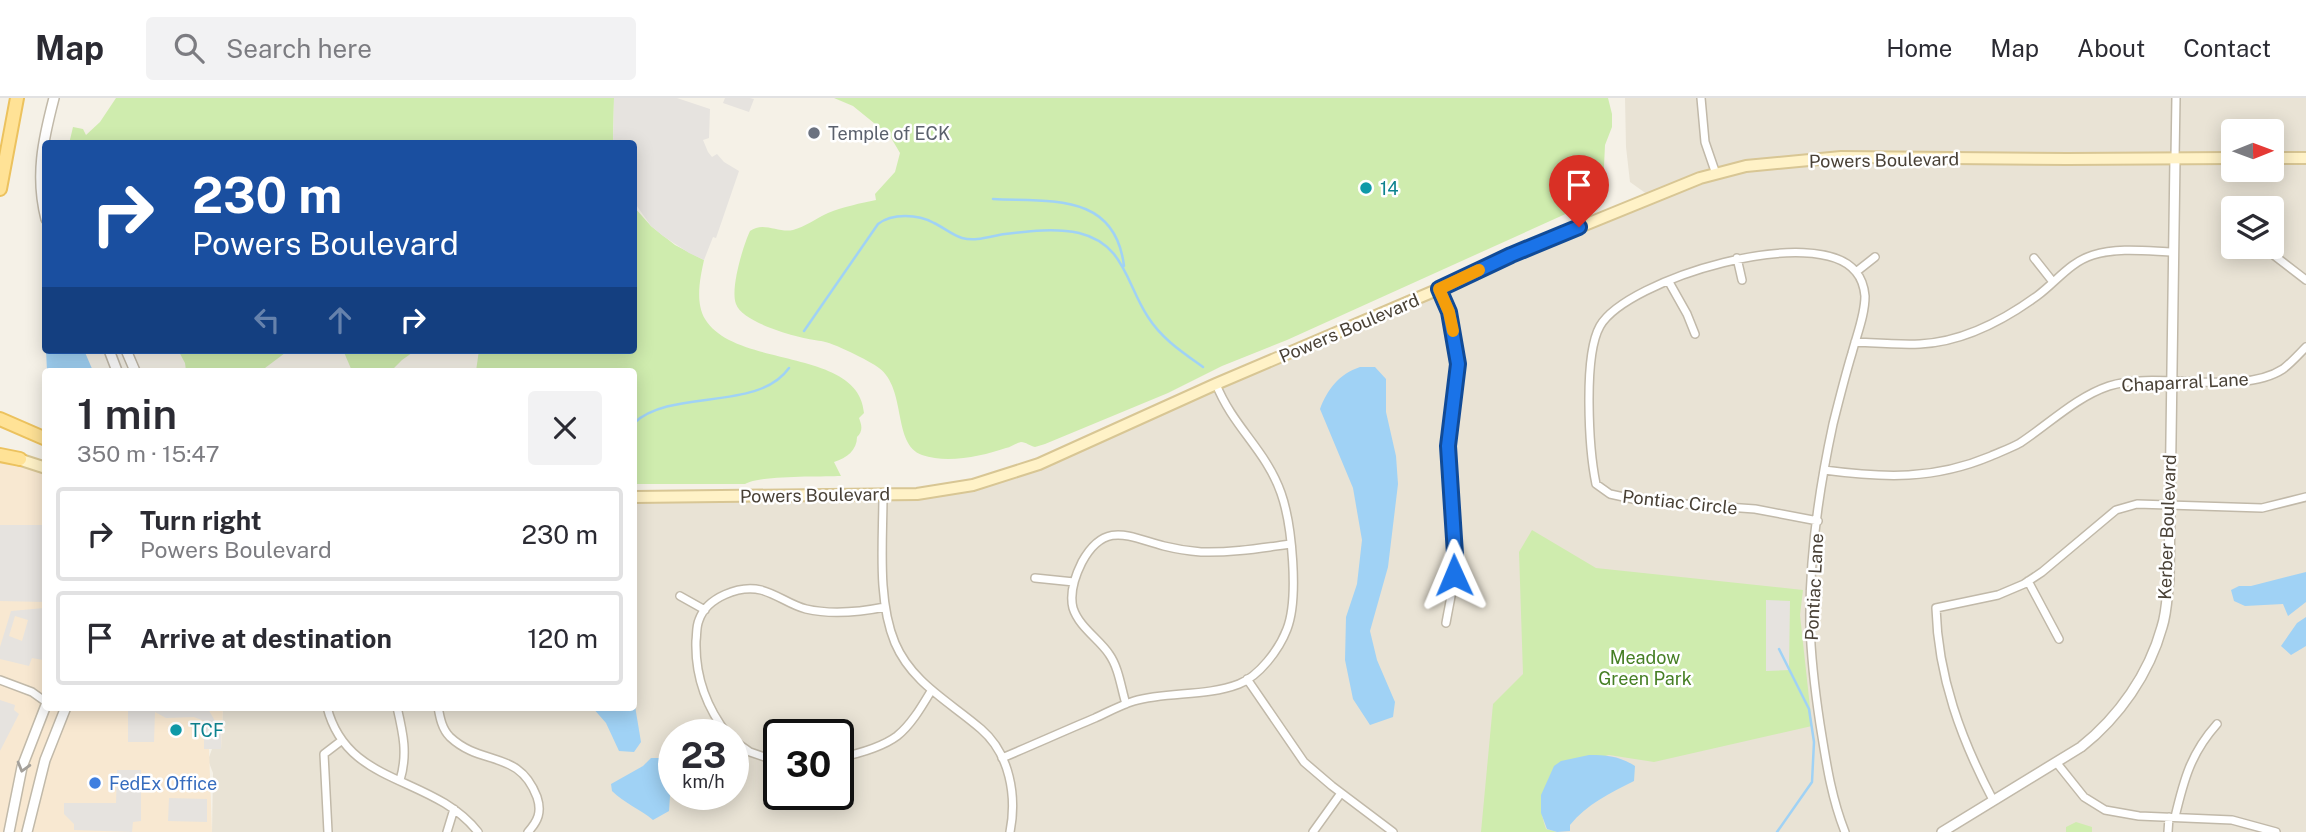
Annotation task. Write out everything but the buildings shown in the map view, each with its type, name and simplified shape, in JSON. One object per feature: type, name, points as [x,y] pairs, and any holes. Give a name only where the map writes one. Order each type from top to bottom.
[{"type":"main road","points":[[0,189],[17,98]]},
{"type":"main road","name":"Powers Boulevard","points":[[637,497],[883,495],[950,490],[1014,473],[1439,289],[1511,255],[1661,193],[1746,166],[1841,157],[2221,158]]},
{"type":"main road","points":[[2284,158],[2306,158]]},
{"type":"main road","points":[[0,419],[42,437]]},
{"type":"main road","points":[[0,425],[42,438]]},
{"type":"main road","points":[[0,454],[42,467]]},
{"type":"street","points":[[43,140],[54,98]]},
{"type":"street","points":[[1701,98],[1705,142],[1716,174]]},
{"type":"street","points":[[2175,158],[2176,98]]},
{"type":"street","points":[[42,144],[39,169],[42,204]]},
{"type":"street","name":"Kerber Boulevard","points":[[1942,832],[2097,734],[2123,704],[2142,676],[2163,626],[2169,579],[2175,158]]},
{"type":"street","points":[[1875,257],[1856,272],[1863,282],[1865,297],[1863,316],[1855,342],[1920,344],[1955,339],[2008,316],[2070,267],[2091,255],[2116,250],[2173,251]]},
{"type":"street","name":"Pontiac Circle","points":[[1818,521],[1755,509],[1642,501],[1610,494],[1596,484],[1591,462],[1591,353],[1598,328],[1625,303],[1704,267],[1781,251],[1818,254],[1842,260],[1856,272]]},
{"type":"street","points":[[1737,258],[1742,280]]},
{"type":"street","points":[[2034,258],[2053,282]]},
{"type":"street","points":[[2280,259],[2306,280]]},
{"type":"street","points":[[1669,282],[1695,334]]},
{"type":"street","points":[[1439,289],[1449,312],[1458,364],[1448,446],[1455,554],[1447,623]]},
{"type":"street","name":"Pontiac Lane","points":[[1845,832],[1827,772],[1812,667],[1810,604],[1824,470],[1840,394],[1855,342]]},
{"type":"street","name":"Chaparral Lane","points":[[1824,470],[1903,477],[1967,466],[2017,445],[2077,402],[2109,386],[2135,381],[2236,381],[2262,377],[2282,369],[2306,347]]},
{"type":"street","points":[[1002,758],[1126,704],[1157,696],[1240,684],[1261,669],[1287,629],[1293,588],[1291,544],[1282,494],[1266,461],[1231,416],[1216,384]]},
{"type":"street","points":[[883,495],[885,607],[896,645],[931,691],[983,730],[1002,758],[1013,802],[1010,832]]},
{"type":"street","points":[[1993,800],[1969,754],[1948,696],[1937,637],[1936,608],[1998,595],[2028,581],[2116,510],[2137,504],[2262,508],[2306,497]]},
{"type":"street","points":[[1126,704],[1110,654],[1083,625],[1073,609],[1074,582],[1086,555],[1096,544],[1110,535],[1129,534],[1166,547],[1198,551],[1226,552],[1291,544]]},
{"type":"street","points":[[1035,578],[1074,582]]},
{"type":"street","points":[[2028,581],[2059,639]]},
{"type":"street","points":[[716,719],[698,674],[697,628],[699,617],[723,596],[738,590],[765,591],[805,608],[825,612],[859,612],[885,607]]},
{"type":"street","points":[[680,596],[705,610]]},
{"type":"street","points":[[1247,679],[1304,762],[1392,832]]},
{"type":"street","points":[[0,680],[32,692],[42,700]]},
{"type":"street","points":[[854,753],[897,736],[918,713],[931,691]]},
{"type":"street","points":[[9,832],[22,767],[43,711]]},
{"type":"street","points":[[27,832],[45,760],[64,711]]},
{"type":"street","points":[[328,711],[331,724],[351,753],[371,767],[454,809],[478,832]]},
{"type":"street","points":[[398,711],[405,741],[405,762],[400,780]]},
{"type":"street","points":[[439,711],[441,724],[449,736],[471,752],[507,763],[526,775],[540,813],[528,832]]},
{"type":"street","points":[[2168,832],[2192,758],[2217,724]]},
{"type":"street","points":[[328,832],[324,754],[341,741]]},
{"type":"street","points":[[2056,762],[2084,797],[2105,810],[2139,816],[2232,820],[2276,832]]},
{"type":"street","points":[[1312,832],[1341,793]]},
{"type":"street","points":[[447,832],[454,809]]},
{"type":"shaded area","points":[[614,98],[677,98],[710,109],[709,138],[703,140],[708,152],[712,157],[717,154],[739,171],[716,238],[713,237],[704,260],[689,253],[651,226],[637,206],[637,140],[613,140]]},
{"type":"shaded area","points":[[725,98],[754,99],[749,112],[723,103]]},
{"type":"shaded area","points":[[1625,98],[2306,98],[2306,832],[212,832],[213,773],[208,760],[212,749],[221,748],[223,711],[637,711],[637,498],[950,490],[1014,473],[1651,197],[1630,182]],"holes":[[[1813,160],[1707,176],[1724,165]]]},
{"type":"shaded area","points":[[0,452],[42,466],[42,711],[223,711],[221,749],[209,749],[212,832],[0,832]]},
{"type":"shaded area","points":[[0,525],[42,525],[42,602],[0,601]]},
{"type":"shaded area","points":[[1766,600],[1790,601],[1789,670],[1766,671]]},
{"type":"shaded area","points":[[42,608],[42,660],[32,658],[29,666],[0,659],[0,647],[11,611]],"holes":[[[15,616],[28,620],[22,641],[9,636]]]},
{"type":"shaded area","points":[[0,700],[15,705],[14,710],[19,714],[0,751]]},
{"type":"shaded area","points":[[128,711],[209,711],[215,721],[222,722],[221,749],[204,749],[204,721],[194,717],[166,718],[155,712],[154,742],[128,742]]},
{"type":"shaded area","points":[[117,770],[141,770],[141,821],[133,822],[132,832],[74,830],[74,824],[64,814],[64,803],[116,803]]},
{"type":"shaded area","points":[[169,798],[207,799],[207,822],[168,821]]},
{"type":"green space","points":[[116,98],[614,98],[613,140],[70,140],[73,127],[83,129],[86,135],[100,122]]},
{"type":"green space","points":[[834,98],[1608,98],[1612,127],[1605,145],[1601,198],[1287,340],[1222,366],[1168,393],[1045,444],[1035,447],[1021,442],[976,456],[943,459],[922,455],[913,449],[907,440],[888,377],[879,368],[826,342],[788,334],[761,324],[741,311],[736,304],[736,278],[750,231],[760,227],[793,230],[834,211],[876,200],[875,194],[895,172],[900,153],[890,136],[853,106]]},
{"type":"green space","points":[[637,210],[651,226],[675,245],[704,260],[700,305],[705,319],[720,335],[742,346],[819,367],[841,378],[857,392],[864,413],[859,418],[861,430],[855,446],[850,453],[834,462],[841,476],[777,478],[745,484],[637,484],[637,368],[476,368],[478,354],[637,354]]},
{"type":"green space","points":[[180,354],[284,354],[265,368],[186,368]]},
{"type":"green space","points":[[345,354],[410,354],[394,368],[351,368]]},
{"type":"green space","name":"Meadow Green Park","points":[[1532,530],[1596,568],[1803,590],[1800,615],[1812,726],[1654,762],[1609,755],[1553,770],[1541,805],[1546,829],[1557,832],[1481,832],[1493,704],[1523,674],[1519,552]]},
{"type":"green space","points":[[2076,822],[2092,827],[2092,832],[2066,832],[2066,827]]},
{"type":"water","points":[[46,354],[86,354],[92,368],[47,368]]},
{"type":"water","points":[[1360,367],[1375,367],[1386,379],[1386,412],[1396,456],[1398,484],[1388,567],[1370,631],[1377,660],[1395,702],[1393,717],[1370,725],[1353,699],[1345,660],[1346,617],[1357,584],[1362,540],[1353,488],[1320,409],[1335,384]]},
{"type":"water","points":[[2306,572],[2306,602],[2288,616],[2283,604],[2245,606],[2234,601],[2231,590],[2239,586],[2251,586]]},
{"type":"water","points":[[2306,617],[2306,646],[2291,655],[2281,646],[2297,623]]},
{"type":"water","points":[[596,711],[636,711],[641,742],[634,752],[619,751],[606,723]]},
{"type":"water","points":[[1589,755],[1613,757],[1635,766],[1634,781],[1591,805],[1570,825],[1570,831],[1557,832],[1547,829],[1541,813],[1541,795],[1554,766],[1561,761]]},
{"type":"water","points":[[651,758],[658,758],[658,810],[669,810],[653,820],[612,791],[611,784],[643,766]]},
{"type":"waterway","points":[[993,199],[1057,202],[1094,213],[1108,225],[1118,242],[1124,266]]},
{"type":"waterway","points":[[804,331],[878,224],[898,216],[913,216],[928,220],[967,239],[1052,230],[1070,231],[1094,238],[1115,256],[1148,317],[1160,332],[1203,367]]},
{"type":"waterway","points":[[637,421],[650,412],[670,406],[736,396],[757,390],[775,382],[789,368]]},
{"type":"waterway","points":[[1777,832],[1812,782],[1814,742],[1809,709],[1779,649]]},
{"type":"slow traffic","points":[[1453,331],[1445,299],[1439,289],[1479,270]]},
{"type":"place","name":"Temple of ECK","points":[[814,133]]},
{"type":"place","name":"14","points":[[1366,188]]},
{"type":"place","name":"TCF","points":[[176,730]]},
{"type":"place","name":"FedEx Office","points":[[95,783]]},
{"type":"route","points":[[1454,575],[1448,446],[1458,364],[1449,312],[1439,289],[1579,227]]}]
